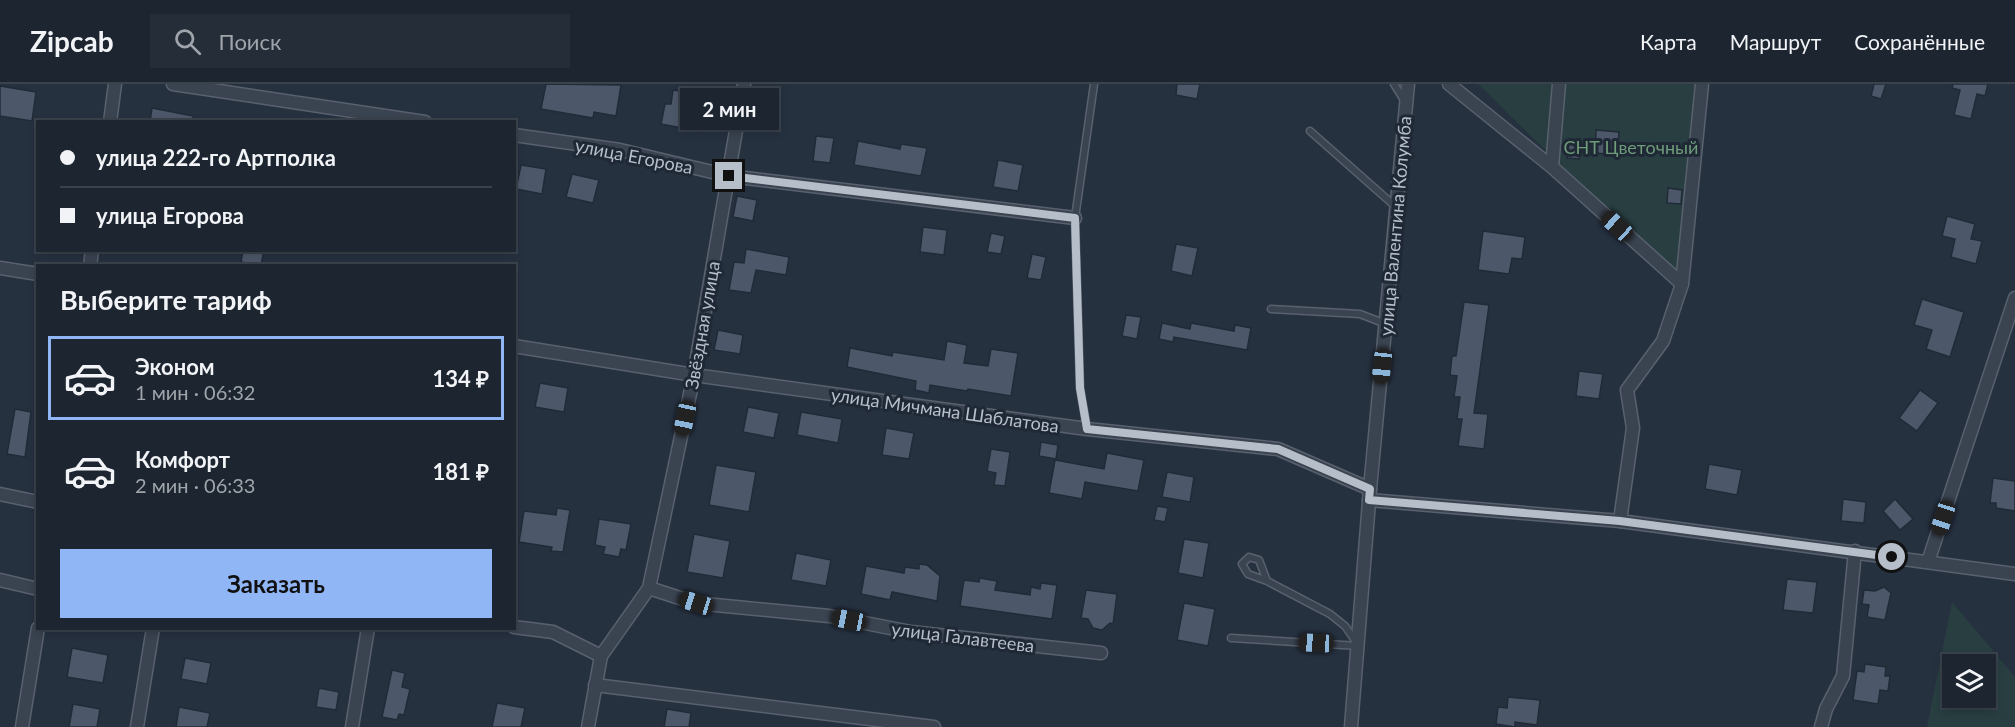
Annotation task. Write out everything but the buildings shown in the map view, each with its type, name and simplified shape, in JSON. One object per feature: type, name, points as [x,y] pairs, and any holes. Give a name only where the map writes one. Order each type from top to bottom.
[{"type":"street","points":[[110,120],[115,84]]},
{"type":"street","points":[[173,84],[412,120]]},
{"type":"street","name":"Звёздная улица","points":[[588,727],[601,656],[649,588],[694,375],[744,84]]},
{"type":"street","name":"улица Валентина Колумба","points":[[1351,727],[1369,495],[1408,84]]},
{"type":"street","points":[[1449,84],[1552,167],[1682,284]]},
{"type":"street","points":[[1552,167],[1559,84]]},
{"type":"street","points":[[1620,521],[1633,428],[1627,390],[1663,341],[1682,284],[1702,84]]},
{"type":"street","name":"улица Егорова","points":[[516,135],[620,150],[729,176],[1075,218]]},
{"type":"street","points":[[0,268],[36,274]]},
{"type":"street","points":[[1928,562],[2015,298]]},
{"type":"street","name":"улица Мичмана Шаблатова","points":[[516,345],[694,375],[1087,429],[1278,449],[1369,495],[1620,521],[2015,574]]},
{"type":"street","points":[[0,494],[36,502]]},
{"type":"street","points":[[1821,727],[1826,709],[1843,676],[1855,551]]},
{"type":"street","points":[[0,580],[36,589]]},
{"type":"street","name":"улица Галавтеева","points":[[649,588],[696,603],[829,616],[911,632],[1101,653]]},
{"type":"street","points":[[516,627],[553,632],[601,656]]},
{"type":"street","points":[[21,727],[38,630]]},
{"type":"street","points":[[137,727],[153,630]]},
{"type":"street","points":[[352,727],[368,630]]},
{"type":"street","points":[[595,685],[934,727]]},
{"type":"lane","points":[[1087,429],[1080,388],[1075,218],[1094,84]]},
{"type":"lane","points":[[1394,84],[1406,103]]},
{"type":"lane","points":[[1310,131],[1397,207]]},
{"type":"lane","points":[[1271,309],[1360,314],[1386,324]]},
{"type":"lane","points":[[1267,581],[1259,560],[1249,557],[1242,564],[1248,574],[1267,581],[1330,614],[1345,626],[1359,646]]},
{"type":"lane","points":[[1231,638],[1359,646]]},
{"type":"green space","name":"СНТ Цветочный","points":[[1478,84],[1702,84],[1681,284]]},
{"type":"green space","points":[[1952,602],[1996,654],[1942,654],[1942,708],[1996,708],[1996,654],[2015,677],[2015,727],[1927,727]]},
{"type":"route","points":[[729,176],[1075,218],[1080,388],[1087,429],[1278,449],[1370,489],[1369,500],[1620,521],[1892,557]]}]
